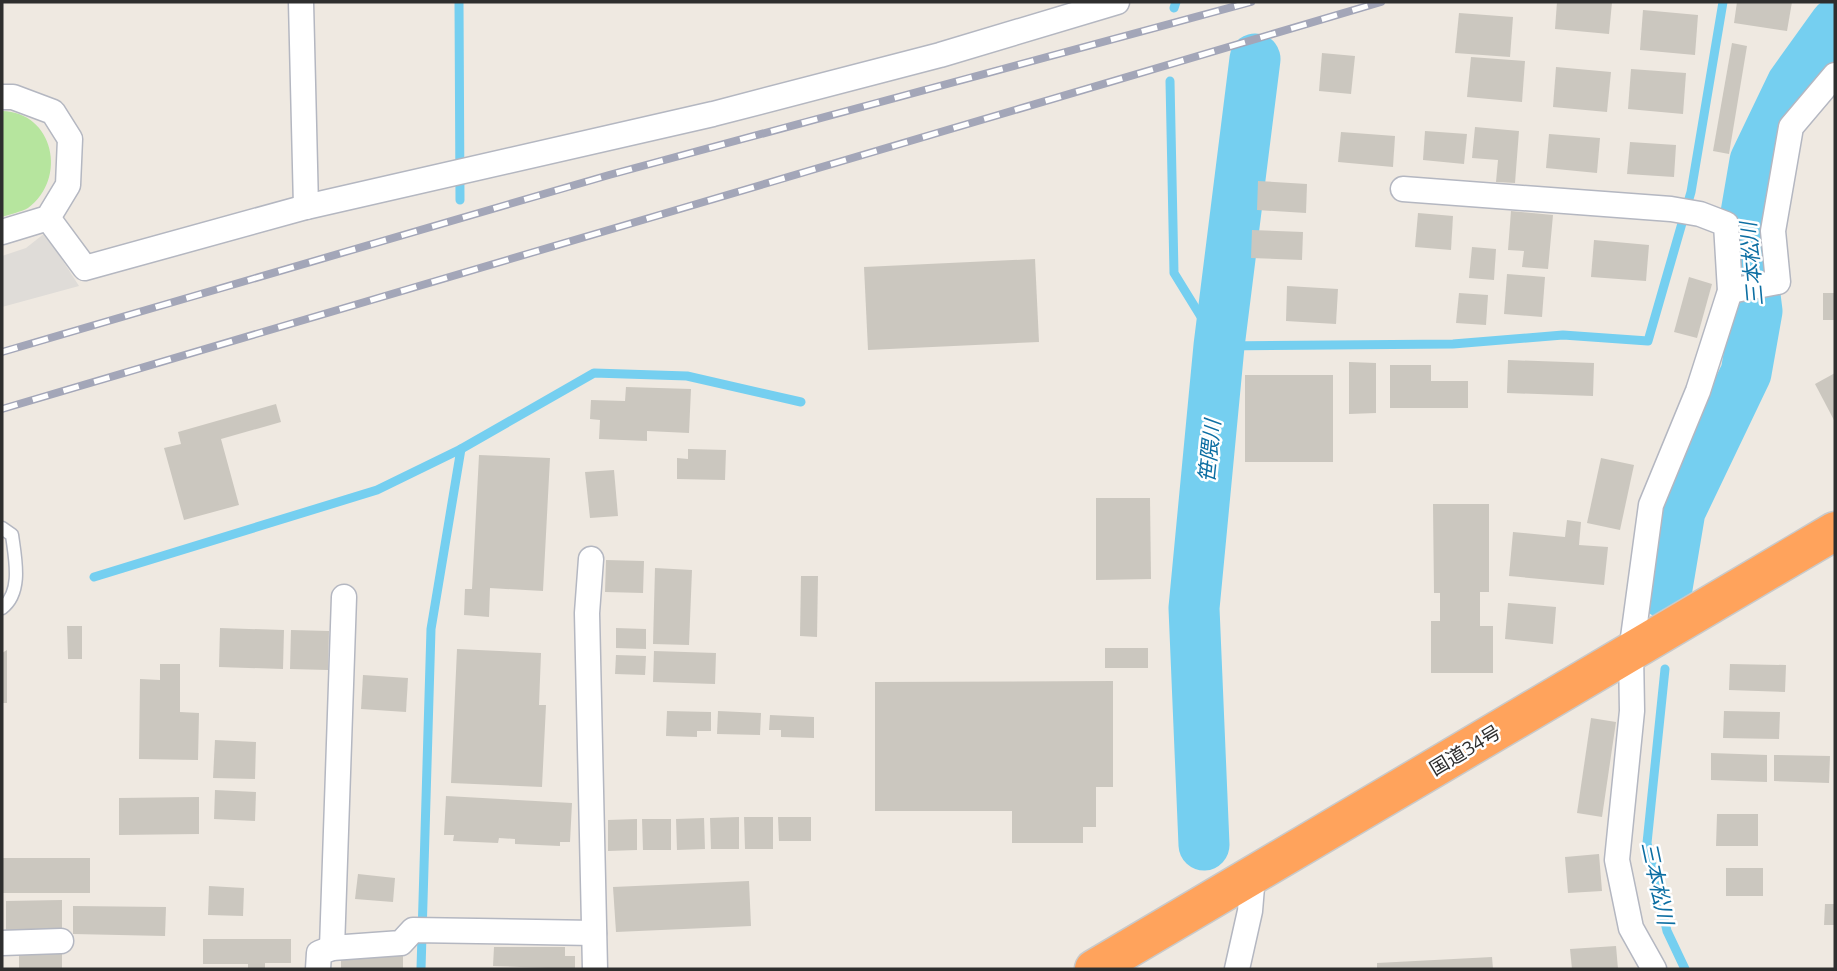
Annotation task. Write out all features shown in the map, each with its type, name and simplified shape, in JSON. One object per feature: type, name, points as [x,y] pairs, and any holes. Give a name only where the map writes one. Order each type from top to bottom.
[{"type":"highway","name":"国道34号","points":[[1094,969],[1835,531]]},
{"type":"street","points":[[301,2],[306,207]]},
{"type":"street","points":[[48,218],[85,268],[306,207],[713,114],[860,76],[1117,2]]},
{"type":"street","points":[[1730,290],[1778,282],[1773,231],[1791,127],[1835,75]]},
{"type":"street","points":[[2,97],[13,97],[53,112],[70,139],[68,185],[48,218],[2,232]]},
{"type":"street","points":[[1403,189],[1671,209],[1700,214],[1726,225],[1730,290],[1698,391],[1651,505],[1631,652],[1632,711],[1617,860],[1631,928],[1654,969]]},
{"type":"street","points":[[591,559],[587,612],[595,969]]},
{"type":"street","points":[[332,948],[344,597]]},
{"type":"street","points":[[1237,969],[1250,912],[1253,875]]},
{"type":"street","points":[[318,969],[319,953],[332,948],[401,943],[423,930],[594,933]]},
{"type":"street","points":[[2,943],[61,941]]},
{"type":"lane","points":[[2,528],[12,535],[17,573],[14,588],[2,608]]},
{"type":"green space","points":[[2,111],[20,114],[34,122],[44,134],[50,149],[51,165],[48,181],[40,196],[28,208],[2,217]]},
{"type":"shaded area","points":[[45,233],[79,286],[2,307],[2,256],[26,248]]},
{"type":"building","points":[[1557,2],[1612,2],[1609,34],[1555,29]]},
{"type":"building","points":[[1737,2],[1792,2],[1787,31],[1734,23]]},
{"type":"building","points":[[1643,10],[1698,15],[1695,55],[1640,50]]},
{"type":"building","points":[[1459,13],[1513,17],[1510,57],[1455,53]]},
{"type":"building","points":[[1732,43],[1747,46],[1729,154],[1713,151]]},
{"type":"building","points":[[1322,53],[1355,56],[1351,94],[1319,91]]},
{"type":"building","points":[[1471,57],[1525,61],[1522,102],[1467,97]]},
{"type":"building","points":[[1556,67],[1611,72],[1607,112],[1553,107]]},
{"type":"building","points":[[1631,69],[1686,73],[1683,114],[1628,109]]},
{"type":"building","points":[[1475,127],[1519,131],[1515,183],[1496,182],[1498,160],[1472,158]]},
{"type":"building","points":[[1425,131],[1467,134],[1464,164],[1423,160]]},
{"type":"building","points":[[1341,132],[1395,136],[1393,167],[1338,162]]},
{"type":"building","points":[[1549,134],[1600,138],[1597,173],[1546,168]]},
{"type":"building","points":[[1630,142],[1676,145],[1674,177],[1627,174]]},
{"type":"building","points":[[1258,181],[1307,184],[1306,213],[1257,210]]},
{"type":"building","points":[[1511,211],[1553,215],[1548,269],[1522,267],[1524,251],[1508,250]]},
{"type":"building","points":[[1418,213],[1453,216],[1451,250],[1415,247]]},
{"type":"building","points":[[1252,230],[1303,232],[1302,260],[1251,258]]},
{"type":"building","points":[[1594,240],[1649,245],[1646,281],[1591,277]]},
{"type":"building","points":[[1472,247],[1496,249],[1494,280],[1469,278]]},
{"type":"building","points":[[1035,259],[1039,342],[868,350],[864,267]]},
{"type":"building","points":[[1507,274],[1545,277],[1542,317],[1504,314]]},
{"type":"building","points":[[1689,277],[1712,284],[1697,338],[1674,332]]},
{"type":"building","points":[[1287,286],[1338,289],[1336,324],[1286,321]]},
{"type":"building","points":[[1459,293],[1488,295],[1486,325],[1456,323]]},
{"type":"building","points":[[1823,293],[1835,293],[1835,320],[1823,320]]},
{"type":"building","points":[[1508,360],[1594,363],[1593,396],[1507,393]]},
{"type":"building","points":[[1349,362],[1376,363],[1376,413],[1349,414]]},
{"type":"building","points":[[1390,365],[1431,365],[1431,381],[1468,381],[1468,408],[1390,408]]},
{"type":"building","points":[[1835,373],[1835,422],[1815,384]]},
{"type":"building","points":[[1245,375],[1333,375],[1333,462],[1245,462]]},
{"type":"building","points":[[626,387],[691,389],[689,433],[647,431],[647,441],[599,439],[600,420],[590,419],[591,400],[625,401]]},
{"type":"building","points":[[276,404],[281,422],[221,439],[239,505],[184,520],[164,448],[181,444],[178,432]]},
{"type":"building","points":[[688,449],[726,450],[725,480],[677,479],[677,458],[688,459]]},
{"type":"building","points":[[479,455],[550,458],[543,591],[490,588],[489,617],[464,615],[465,589],[472,589]]},
{"type":"building","points":[[1601,458],[1634,465],[1620,530],[1587,523]]},
{"type":"building","points":[[614,470],[618,516],[590,518],[585,472]]},
{"type":"building","points":[[1096,498],[1150,498],[1151,579],[1096,580]]},
{"type":"building","points":[[1433,504],[1489,504],[1489,592],[1480,592],[1480,626],[1493,626],[1493,673],[1431,673],[1431,621],[1440,621],[1440,593],[1434,593]]},
{"type":"building","points":[[1567,520],[1581,522],[1579,545],[1608,547],[1604,585],[1509,576],[1513,532],[1565,537]]},
{"type":"building","points":[[606,560],[644,561],[643,593],[605,592]]},
{"type":"building","points":[[655,568],[692,570],[689,645],[653,644]]},
{"type":"building","points":[[801,576],[818,576],[817,637],[800,636]]},
{"type":"building","points":[[1508,603],[1556,607],[1553,644],[1505,639]]},
{"type":"building","points":[[67,626],[82,626],[82,659],[68,659]]},
{"type":"building","points":[[220,628],[284,630],[283,669],[219,667]]},
{"type":"building","points":[[616,628],[646,629],[646,649],[616,648]]},
{"type":"building","points":[[291,630],[329,631],[328,670],[290,669]]},
{"type":"building","points":[[1105,648],[1148,648],[1148,668],[1105,668]]},
{"type":"building","points":[[457,649],[541,653],[539,705],[546,705],[542,787],[451,783]]},
{"type":"building","points":[[7,650],[7,703],[2,703],[2,653]]},
{"type":"building","points":[[654,651],[716,653],[715,684],[653,682]]},
{"type":"building","points":[[616,655],[646,656],[645,675],[615,674]]},
{"type":"building","points":[[160,664],[180,664],[180,712],[199,713],[198,760],[139,759],[140,679],[160,680]]},
{"type":"building","points":[[1730,664],[1786,665],[1785,692],[1729,690]]},
{"type":"building","points":[[363,675],[408,678],[406,712],[361,709]]},
{"type":"building","points":[[1113,681],[1113,787],[1096,787],[1096,827],[1083,827],[1083,843],[1012,843],[1012,811],[875,811],[875,682]]},
{"type":"building","points":[[667,711],[711,712],[711,731],[697,731],[697,737],[666,736]]},
{"type":"building","points":[[718,711],[761,713],[760,735],[717,734]]},
{"type":"building","points":[[1724,711],[1780,712],[1779,739],[1723,738]]},
{"type":"building","points":[[770,715],[814,717],[814,738],[781,737],[781,730],[769,730]]},
{"type":"building","points":[[1591,718],[1616,722],[1602,817],[1577,813]]},
{"type":"building","points":[[215,740],[256,742],[255,779],[213,778]]},
{"type":"building","points":[[1711,753],[1767,755],[1767,782],[1711,780]]},
{"type":"building","points":[[1774,755],[1830,756],[1829,783],[1774,781]]},
{"type":"building","points":[[215,790],[256,792],[255,821],[214,819]]},
{"type":"building","points":[[446,796],[572,803],[570,842],[560,842],[560,846],[515,844],[515,839],[499,838],[498,843],[453,841],[454,835],[444,835]]},
{"type":"building","points":[[199,797],[199,834],[119,835],[119,798]]},
{"type":"building","points":[[1717,814],[1758,814],[1758,846],[1716,846]]},
{"type":"building","points":[[739,817],[739,849],[711,849],[710,818]]},
{"type":"building","points":[[744,817],[773,817],[773,849],[745,849]]},
{"type":"building","points":[[778,817],[811,817],[811,841],[779,841]]},
{"type":"building","points":[[704,818],[705,849],[677,850],[676,819]]},
{"type":"building","points":[[637,819],[637,850],[608,851],[608,820]]},
{"type":"building","points":[[642,819],[671,819],[671,850],[643,850]]},
{"type":"building","points":[[1599,854],[1602,891],[1568,893],[1565,857]]},
{"type":"building","points":[[2,858],[90,858],[90,893],[2,893]]},
{"type":"building","points":[[1726,868],[1763,868],[1763,896],[1726,896]]},
{"type":"building","points":[[358,874],[395,878],[393,902],[355,899]]},
{"type":"building","points":[[749,881],[751,926],[616,932],[613,887]]},
{"type":"building","points":[[209,886],[244,888],[243,916],[208,915]]},
{"type":"building","points":[[62,900],[62,933],[6,933],[6,901]]},
{"type":"building","points":[[1825,904],[1835,904],[1835,925],[1824,925]]},
{"type":"building","points":[[73,906],[166,907],[165,936],[73,934]]},
{"type":"building","points":[[203,939],[291,939],[291,963],[265,963],[265,969],[248,969],[248,964],[203,964]]},
{"type":"building","points":[[1616,946],[1618,969],[1572,969],[1570,949]]},
{"type":"building","points":[[494,947],[565,947],[565,956],[575,956],[575,969],[493,966]]},
{"type":"building","points":[[62,951],[62,969],[19,969],[19,952]]},
{"type":"building","points":[[403,952],[403,969],[341,969],[341,953]]},
{"type":"building","points":[[1492,957],[1493,969],[1377,969],[1377,963]]},
{"type":"waterway","points":[[459,2],[460,200]]},
{"type":"waterway","points":[[1174,8],[1176,2]]},
{"type":"waterway","points":[[1170,81],[1174,273],[1219,346],[1453,344],[1563,335],[1648,341],[1691,192],[1723,2]]},
{"type":"waterway","name":"三本松川","points":[[1666,594],[1680,511],[1746,373],[1757,311],[1745,219],[1755,161],[1792,84],[1835,24]]},
{"type":"waterway","name":"笹隈川","points":[[1204,845],[1194,608],[1219,346],[1255,59]]},
{"type":"waterway","points":[[94,577],[377,490],[461,449],[594,373],[687,376],[801,402]]},
{"type":"waterway","points":[[421,969],[431,629],[461,449]]},
{"type":"waterway","name":"三本松川","points":[[1665,669],[1647,843],[1667,931],[1685,969]]},
{"type":"railway","points":[[2,352],[609,175],[1251,2]]},
{"type":"railway","points":[[2,409],[1381,2]]}]
